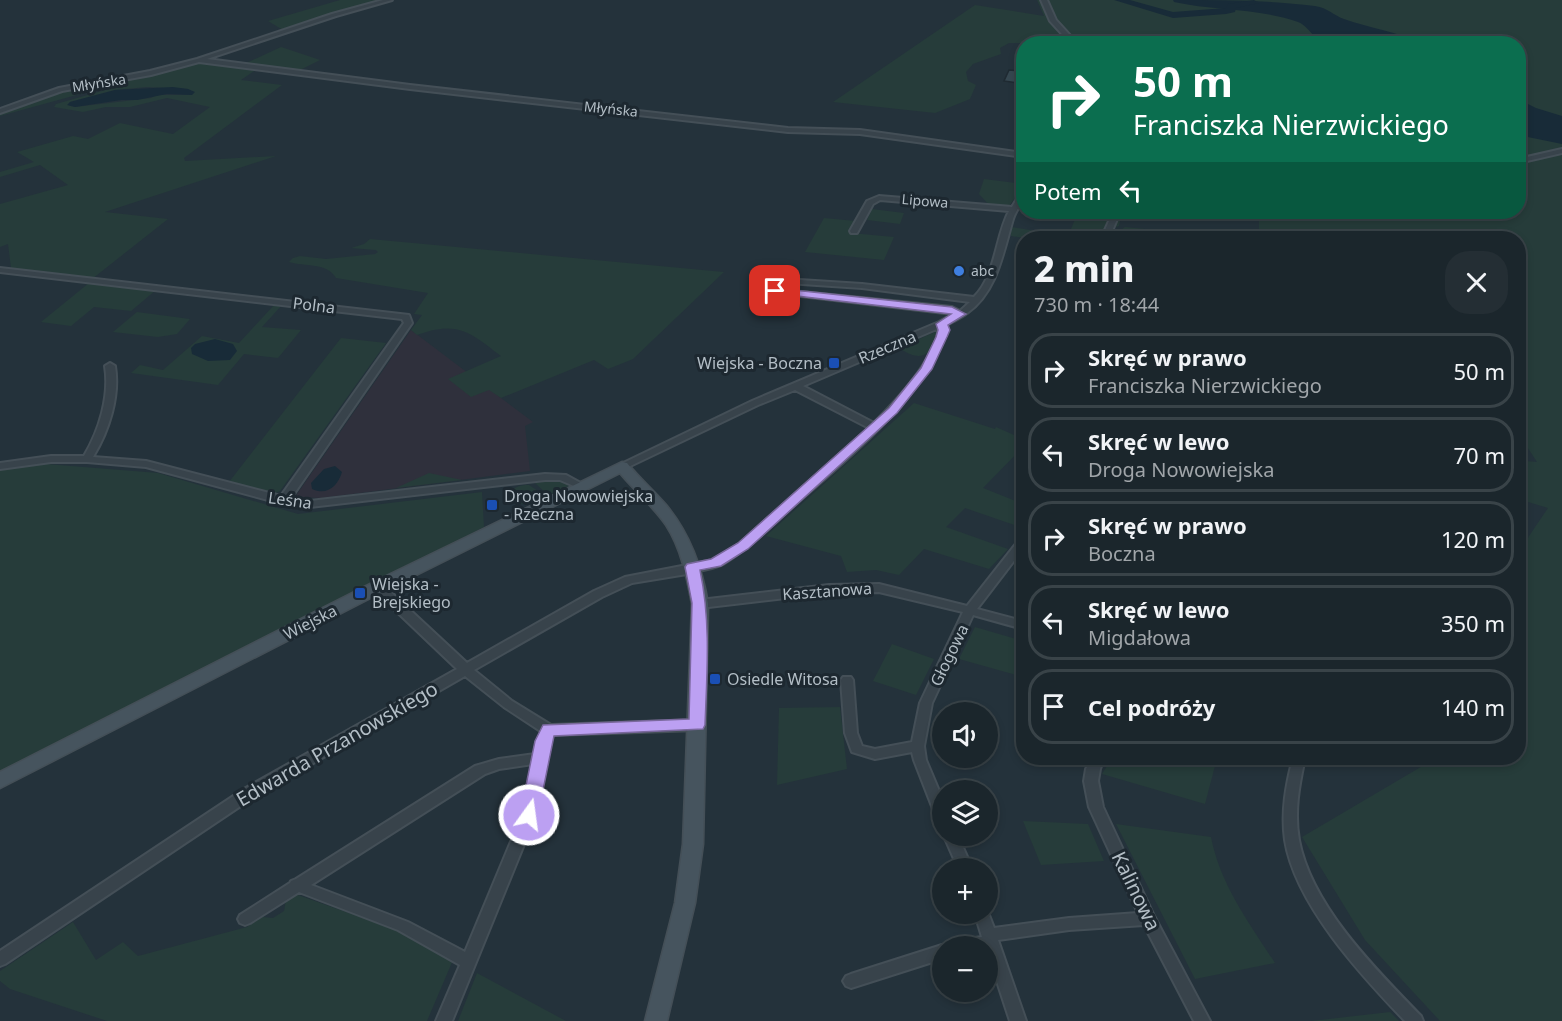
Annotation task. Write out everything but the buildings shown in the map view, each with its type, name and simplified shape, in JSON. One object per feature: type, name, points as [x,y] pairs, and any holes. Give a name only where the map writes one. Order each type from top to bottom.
[{"type":"street","name":"Młyńska","points":[[0,111],[61,89],[128,78],[199,60],[334,15],[389,0]]},
{"type":"street","points":[[1044,0],[1053,21],[1067,36]]},
{"type":"street","name":"Młyńska","points":[[199,60],[417,88],[788,130],[860,132],[1016,154]]},
{"type":"street","points":[[1526,159],[1562,151]]},
{"type":"street","name":"Lipowa","points":[[854,231],[870,203],[879,198],[1013,209]]},
{"type":"street","name":"Rzeczna","points":[[622,466],[795,386],[942,324],[960,314],[977,300],[991,278],[1007,223],[1016,205]]},
{"type":"street","name":"Polna","points":[[0,270],[406,317],[408,323],[391,349],[283,501]]},
{"type":"street","points":[[787,281],[862,286],[977,300]]},
{"type":"street","points":[[775,291],[942,309],[960,314]]},
{"type":"street","name":"Edwarda Przanowskiego","points":[[0,959],[249,793],[620,584],[716,562],[743,546],[893,410],[922,376],[942,337],[944,330],[942,324]]},
{"type":"street","points":[[87,459],[100,435],[106,414],[111,377],[110,366]]},
{"type":"street","points":[[795,386],[874,427]]},
{"type":"street","name":"Leśna","points":[[0,466],[51,459],[87,459],[146,465],[283,501],[331,503],[545,477],[562,477],[581,486]]},
{"type":"street","points":[[622,466],[665,513],[680,537],[693,568],[700,603],[697,725],[689,874],[681,923],[656,1021]]},
{"type":"street","name":"Wiejska","points":[[0,781],[378,587],[622,466]]},
{"type":"street","name":"Głogowa","points":[[918,746],[926,704],[970,610],[1016,551]]},
{"type":"street","points":[[378,587],[466,670],[508,704],[549,730],[697,725]]},
{"type":"street","name":"Kasztanowa","points":[[700,603],[858,587],[898,591],[1016,623]]},
{"type":"street","points":[[847,680],[851,733],[857,748],[874,754],[918,746],[920,760],[932,789]]},
{"type":"street","points":[[444,1021],[529,815],[544,741],[549,730]]},
{"type":"street","points":[[245,919],[480,770],[499,764],[540,758]]},
{"type":"street","name":"Kalinowa","points":[[1095,765],[1091,781],[1094,800],[1148,919],[1202,1021]]},
{"type":"street","points":[[1298,765],[1290,814],[1298,863],[1326,919],[1379,983],[1415,1021]]},
{"type":"street","points":[[296,885],[403,926],[469,962]]},
{"type":"street","points":[[998,938],[1069,924],[1148,919]]},
{"type":"street","points":[[851,981],[932,955]]},
{"type":"street","points":[[998,960],[1018,1021]]},
{"type":"shaded area","points":[[1173,0],[1262,1],[1315,6],[1344,19],[1403,36],[1315,36],[1301,23],[1283,17],[1174,2]]},
{"type":"shaded area","points":[[173,87],[195,92],[192,95],[167,94],[75,107],[67,105],[70,102],[115,90]]},
{"type":"shaded area","points":[[1526,103],[1562,116],[1562,144],[1526,137]]},
{"type":"shaded area","points":[[411,330],[533,422],[525,426],[530,471],[321,498],[295,497]]},
{"type":"shaded area","points":[[215,339],[233,344],[237,351],[230,360],[208,361],[192,354],[191,348],[195,344]]},
{"type":"shaded area","points":[[335,466],[342,472],[335,485],[322,491],[312,489],[311,483],[324,469]]},
{"type":"green space","points":[[340,0],[381,0],[283,30],[268,21]]},
{"type":"green space","points":[[1037,0],[1562,0],[1562,1021],[1440,1021],[1365,940],[1302,837],[1424,765],[1526,765],[1526,542],[1548,508],[1526,501],[1526,461],[1537,462],[1526,445],[1526,231],[1259,231],[1259,219],[1526,219],[1526,36],[1016,36],[1016,43],[1009,43],[1000,48],[1001,54],[973,64],[966,72],[968,81],[976,85],[970,99],[935,113],[833,102],[975,5],[1044,16]]},
{"type":"green space","points":[[281,47],[320,60],[298,71],[244,64]]},
{"type":"green space","points":[[193,63],[257,69],[241,80],[282,85],[184,158],[185,161],[276,156],[105,212],[168,219],[92,279],[11,268],[8,244],[0,247],[0,204],[68,185],[40,165],[0,177],[0,172],[34,162],[17,152],[73,136],[88,139],[120,123],[173,134],[210,107],[167,98],[130,107],[106,107],[83,112],[54,107],[56,104],[119,86],[125,80]],"holes":[[[147,87],[188,89],[192,95],[157,95],[151,98],[75,107],[68,105],[70,102],[115,90]]]},
{"type":"green space","points":[[109,82],[113,85],[0,116],[0,113],[56,92]]},
{"type":"green space","points":[[984,179],[1016,183],[1016,196],[1009,206],[989,205],[979,194]]},
{"type":"green space","points":[[872,209],[904,213],[900,224],[867,220]]},
{"type":"green space","points":[[824,218],[856,221],[851,233],[894,237],[884,260],[805,252]]},
{"type":"green space","points":[[1075,219],[1120,219],[1119,226],[1105,231],[1070,231]]},
{"type":"green space","points":[[1011,227],[1036,231],[1016,231],[1016,237],[1011,236]]},
{"type":"green space","points":[[1125,227],[1155,230],[1155,231],[1120,231]]},
{"type":"green space","points":[[370,239],[724,272],[633,359],[608,369],[594,360],[501,398],[489,390],[471,397],[448,379],[501,356],[480,340],[462,331],[443,329],[417,335],[411,330],[422,315],[414,314],[428,293],[336,278],[327,269],[289,262],[300,256],[326,259],[375,254],[378,252],[376,250],[351,248],[364,244]]},
{"type":"green space","points":[[89,283],[156,290],[131,311],[94,307],[71,326],[41,322]]},
{"type":"green space","points":[[275,304],[282,305],[262,327],[301,330],[278,358],[244,354],[218,385],[131,373],[140,365],[163,370],[202,336],[239,343]]},
{"type":"green space","points":[[137,312],[190,319],[177,334],[158,337],[113,332]]},
{"type":"green space","points":[[935,332],[940,334],[932,348],[924,355],[914,355],[899,348]]},
{"type":"green space","points":[[341,338],[386,343],[280,491],[273,494],[229,482]]},
{"type":"green space","points":[[914,403],[995,429],[996,427],[1016,436],[1016,454],[983,488],[1016,501],[1016,526],[965,508],[946,527],[1008,549],[989,569],[924,549],[899,575],[876,570],[847,572],[841,556],[766,536]]},
{"type":"green space","points":[[33,463],[158,473],[298,514],[482,492],[484,527],[0,774],[0,470]]},
{"type":"green space","points":[[429,473],[462,480],[396,488]]},
{"type":"green space","points":[[560,479],[566,481],[568,486],[558,493],[547,494],[535,483]]},
{"type":"green space","points":[[529,485],[544,495],[543,498],[528,505],[511,502],[509,496],[512,490],[519,486]]},
{"type":"green space","points":[[975,627],[1016,639],[1016,675],[959,659]]},
{"type":"green space","points":[[892,644],[934,659],[916,695],[873,681]]},
{"type":"green space","points":[[840,707],[847,769],[777,785],[779,708]]},
{"type":"green space","points":[[1108,765],[1215,766],[1205,804],[1102,774]]},
{"type":"green space","points":[[1023,821],[1088,824],[1104,861],[1041,865]]},
{"type":"green space","points":[[1116,824],[1211,837],[1228,887],[1275,963],[1195,979]]},
{"type":"green space","points":[[295,894],[400,931],[453,960],[427,1021],[107,1021],[10,989],[0,981],[0,971],[73,922],[96,960],[123,942],[138,956],[247,927],[262,917],[273,918],[284,911],[286,900]]},
{"type":"green space","points":[[477,973],[566,1021],[458,1021]]},
{"type":"green space","points":[[1390,1012],[1399,1021],[1311,1021]]},
{"type":"waterway","points":[[1119,0],[1173,15],[1226,11],[1231,10],[1232,6],[1254,3]]},
{"type":"place","name":"abc","points":[[959,271]]},
{"type":"place","name":"Wiejska - Boczna","points":[[834,363]]},
{"type":"place","name":"Droga Nowowiejska - Rzeczna","points":[[492,505]]},
{"type":"place","name":"Wiejska - Brejskiego","points":[[360,593]]},
{"type":"place","name":"Osiedle Witosa","points":[[715,679]]},
{"type":"route","points":[[529,815],[536,790],[544,741],[549,730],[697,725],[700,603],[693,567],[710,565],[743,546],[893,410],[926,369],[942,337],[944,330],[942,324],[960,314],[952,310],[775,291]]}]
